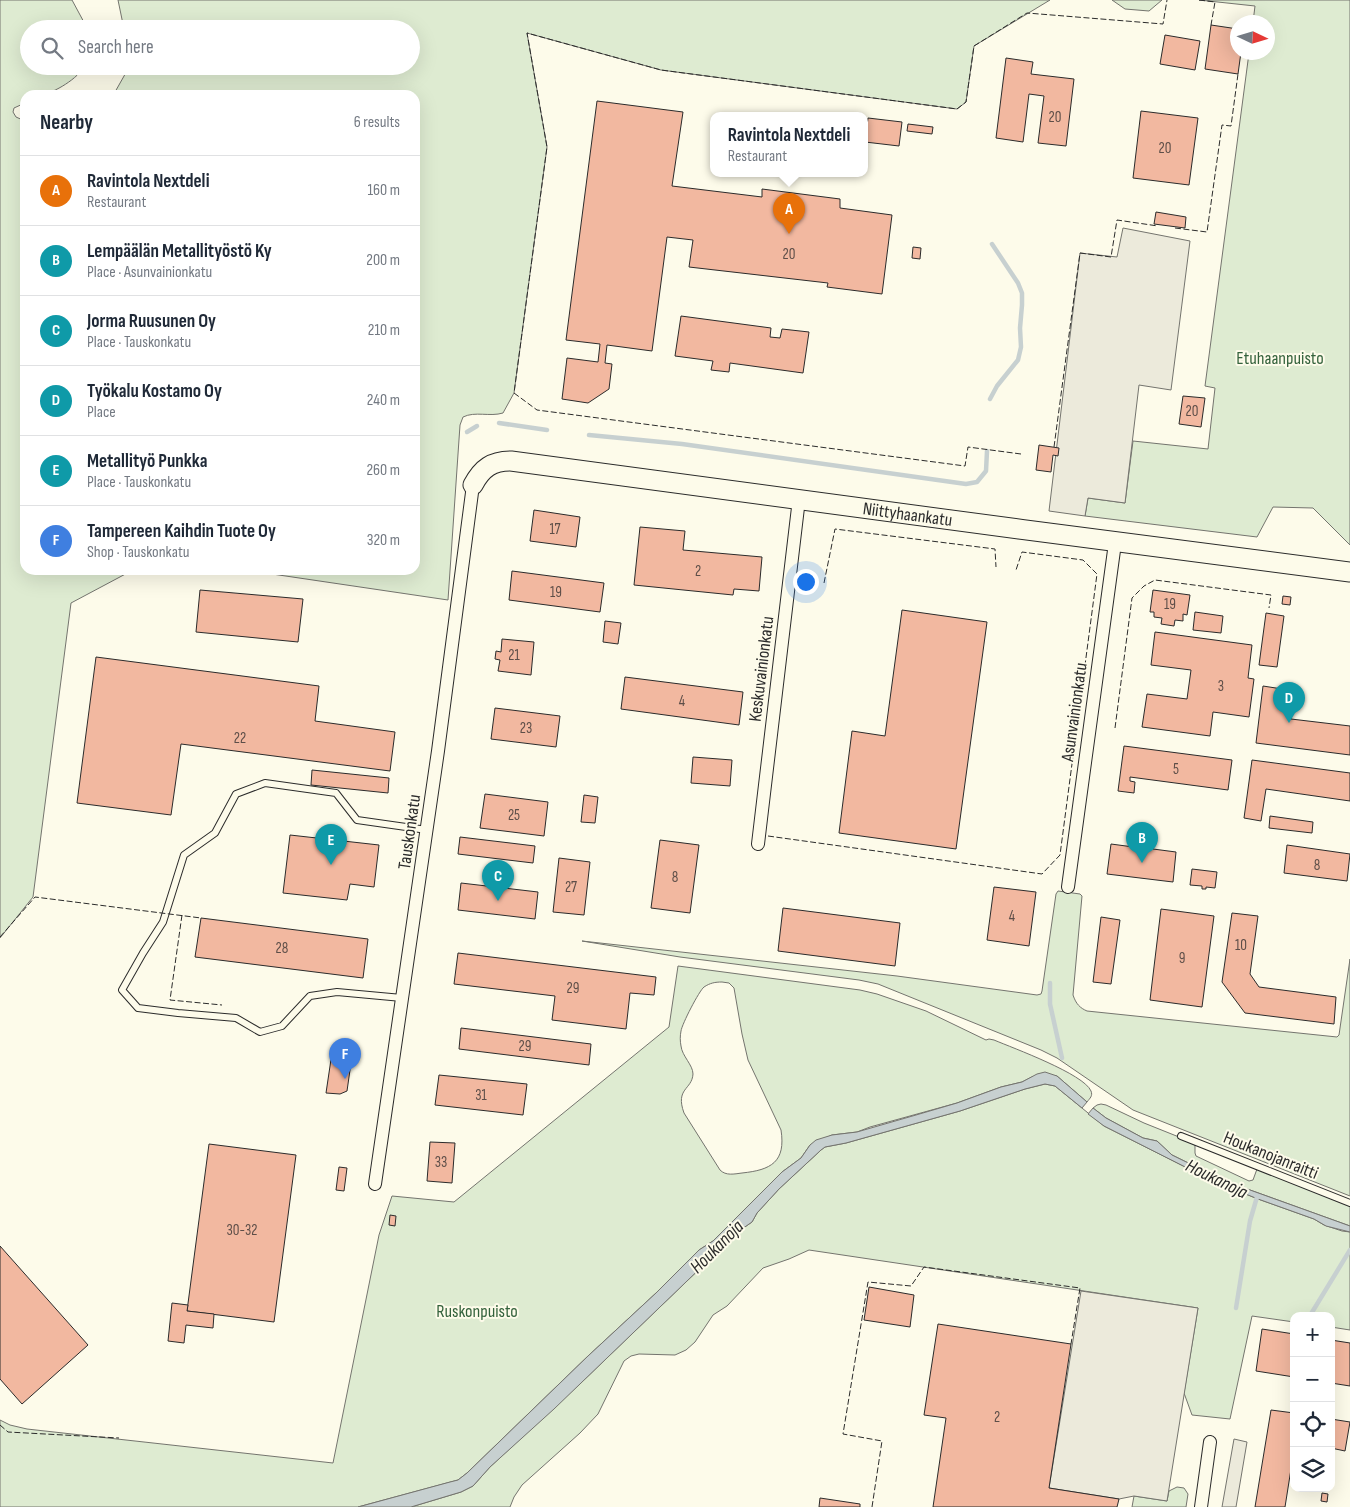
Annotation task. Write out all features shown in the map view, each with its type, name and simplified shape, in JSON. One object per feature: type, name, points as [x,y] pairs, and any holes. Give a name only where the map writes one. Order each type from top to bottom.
[{"type":"street","name":"Niittyhaankatu","points":[[473,485],[479,475],[488,467],[499,461],[511,461],[1115,543],[1350,572]]},
{"type":"street","name":"Tauskonkatu","points":[[375,1184],[427,830],[473,485]]},
{"type":"street","name":"Keskuvainionkatu","points":[[758,844],[799,499]]},
{"type":"street","name":"Asunvainionkatu","points":[[1068,887],[1115,543]]},
{"type":"street","points":[[1200,1507],[1210,1442]]},
{"type":"lane","points":[[402,998],[338,992],[310,996],[282,1026],[260,1032],[236,1018],[138,1008],[122,990],[143,952],[163,922],[184,855],[215,833],[236,794],[265,783],[336,793],[357,820],[427,830]]},
{"type":"lane","name":"Houkanojanraitti","points":[[1181,1136],[1350,1203]]},
{"type":"green space","points":[[0,0],[72,0],[83,20],[20,20],[20,75],[77,75],[66,84],[54,90],[20,90],[20,105],[14,108],[13,112],[16,117],[20,119],[20,575],[124,575],[71,603],[33,897],[0,938]]},
{"type":"green space","points":[[118,0],[1050,0],[974,46],[966,102],[957,109],[661,70],[527,33],[547,147],[514,393],[503,413],[468,415],[463,417],[460,425],[448,600],[279,575],[420,575],[420,90],[116,90],[125,75],[420,75],[420,20],[122,20]]},
{"type":"green space","points":[[1112,0],[1162,0],[1149,11],[1125,9]]},
{"type":"green space","name":"Etuhaanpuisto","points":[[1199,0],[1350,0],[1350,545],[1313,508],[1273,507],[1257,537],[1085,516],[1088,498],[1125,503],[1133,441],[1208,449],[1215,388],[1205,386],[1248,60],[1275,60],[1275,15],[1254,15],[1255,6]]},
{"type":"green space","points":[[1058,891],[1080,894],[1082,896],[1073,995],[1078,1005],[1087,1011],[1337,1037],[1339,1035],[1350,959],[1350,1196],[1133,1110],[1057,1058],[1041,1050],[878,984],[680,957],[582,941],[897,976],[1037,995],[1041,994],[1042,991],[1056,894]]},
{"type":"green space","name":"Ruskonpuisto","points":[[678,966],[860,990],[926,1011],[986,1040],[994,1040],[1047,1062],[1086,1084],[1092,1094],[1087,1102],[1057,1076],[1032,1077],[957,1103],[857,1132],[832,1135],[810,1145],[801,1158],[782,1172],[713,1241],[699,1250],[458,1480],[358,1507],[0,1507],[0,1420],[10,1425],[27,1429],[333,1463],[379,1235],[392,1196],[454,1202],[669,1027]],"holes":[[[715,983],[729,983],[734,988],[748,1060],[781,1130],[782,1141],[779,1157],[768,1167],[752,1172],[730,1174],[720,1170],[684,1113],[681,1099],[692,1079],[693,1071],[683,1053],[680,1038],[684,1022],[704,987]]]},
{"type":"green space","points":[[1045,1084],[1055,1086],[1104,1126],[1211,1180],[1314,1219],[1324,1225],[1350,1232],[1350,1330],[1335,1328],[1335,1312],[1290,1312],[1290,1321],[1252,1316],[1230,1419],[1192,1415],[1184,1393],[1198,1308],[809,1250],[763,1268],[727,1306],[713,1315],[695,1342],[686,1350],[675,1355],[639,1354],[631,1356],[624,1361],[598,1414],[580,1433],[522,1485],[510,1507],[411,1507],[461,1492],[473,1486],[490,1467],[584,1380],[739,1231],[752,1222],[757,1213],[779,1189],[825,1147],[846,1143],[960,1111]]},
{"type":"green space","points":[[1101,1104],[1194,1143],[1196,1156],[1249,1181],[1253,1180],[1257,1169],[1350,1205],[1350,1226],[1225,1181],[1172,1155],[1157,1141],[1143,1138],[1106,1118],[1093,1108]]},
{"type":"green space","points":[[1177,1487],[1184,1488],[1188,1494],[1186,1507],[1132,1507],[1134,1496],[1167,1501],[1169,1491]]},
{"type":"shaded area","points":[[1123,228],[1190,241],[1171,390],[1139,385],[1125,503],[1088,498],[1085,516],[1049,511],[1080,253],[1117,257]]},
{"type":"shaded area","points":[[1081,1291],[1198,1308],[1167,1501],[1134,1496],[1119,1499],[1049,1488]]},
{"type":"shaded area","points":[[1234,1439],[1247,1442],[1236,1507],[1222,1507]]},
{"type":"water","name":"Houkanoja","points":[[1045,1072],[1057,1076],[1087,1102],[1082,1108],[1055,1086],[1045,1084],[960,1111],[846,1143],[825,1147],[779,1189],[757,1213],[752,1222],[739,1231],[554,1409],[490,1467],[473,1486],[461,1492],[411,1507],[358,1507],[458,1480],[467,1473],[699,1250],[713,1241],[782,1172],[801,1158],[816,1140],[832,1135],[857,1132],[957,1103],[1001,1087],[1022,1082]]},
{"type":"water","name":"Houkanoja","points":[[1093,1108],[1106,1118],[1143,1138],[1157,1141],[1172,1155],[1225,1181],[1350,1226],[1350,1232],[1326,1226],[1314,1219],[1211,1180],[1104,1126],[1088,1114]]},
{"type":"building","points":[[1211,25],[1230,28],[1230,60],[1240,60],[1238,74],[1205,69]]},
{"type":"building","points":[[1165,35],[1200,41],[1195,70],[1160,64]]},
{"type":"building","points":[[1006,58],[1033,62],[1031,74],[1074,79],[1066,146],[1038,143],[1044,96],[1029,94],[1023,142],[996,138]]},
{"type":"building","points":[[597,101],[683,112],[672,186],[762,197],[762,189],[840,199],[840,208],[892,215],[882,294],[827,287],[828,283],[689,267],[693,240],[667,237],[652,351],[607,345],[605,363],[612,364],[609,389],[588,403],[562,399],[567,358],[598,362],[600,344],[566,340]]},
{"type":"building","points":[[1141,111],[1198,118],[1189,185],[1133,178]]},
{"type":"building","points":[[868,118],[902,122],[899,146],[868,142]]},
{"type":"building","points":[[908,124],[933,127],[932,134],[907,131]]},
{"type":"building","points":[[1156,212],[1186,217],[1185,228],[1154,224]]},
{"type":"building","points":[[913,247],[921,248],[920,259],[912,258]]},
{"type":"building","points":[[681,316],[771,328],[770,337],[780,338],[782,329],[809,332],[803,373],[730,363],[729,372],[711,370],[713,361],[675,356]]},
{"type":"building","points":[[1183,396],[1205,398],[1201,427],[1179,424]]},
{"type":"building","points":[[1039,445],[1059,448],[1058,456],[1053,455],[1051,472],[1036,470]]},
{"type":"building","points":[[534,510],[580,517],[576,547],[530,541]]},
{"type":"building","points":[[640,527],[685,531],[683,550],[762,557],[759,591],[734,589],[733,595],[634,585]]},
{"type":"building","points":[[512,571],[604,583],[600,612],[509,600]]},
{"type":"building","points":[[200,590],[303,599],[298,642],[196,632]]},
{"type":"building","points":[[1153,590],[1190,595],[1187,615],[1183,614],[1183,621],[1175,620],[1174,626],[1161,624],[1162,618],[1154,617],[1154,612],[1150,612]]},
{"type":"building","points":[[1283,596],[1291,597],[1290,605],[1282,604]]},
{"type":"building","points":[[902,610],[987,622],[956,849],[839,833],[852,731],[885,736]]},
{"type":"building","points":[[1195,612],[1223,616],[1221,633],[1193,630]]},
{"type":"building","points":[[1266,613],[1284,616],[1277,667],[1259,665]]},
{"type":"building","points":[[605,621],[621,623],[618,644],[603,642]]},
{"type":"building","points":[[1155,632],[1252,645],[1248,678],[1254,679],[1249,717],[1213,712],[1210,736],[1142,727],[1147,694],[1187,699],[1191,670],[1151,665]]},
{"type":"building","points":[[502,639],[534,642],[531,675],[498,671],[500,660],[495,659],[496,651],[501,652]]},
{"type":"building","points":[[96,657],[319,686],[315,721],[395,732],[390,771],[181,744],[171,815],[77,803]]},
{"type":"building","points":[[625,677],[743,692],[739,725],[621,709]]},
{"type":"building","points":[[1263,686],[1295,691],[1291,719],[1350,726],[1350,755],[1256,743]]},
{"type":"building","points":[[495,708],[560,716],[556,747],[491,739]]},
{"type":"building","points":[[1124,746],[1232,760],[1228,790],[1130,777],[1130,781],[1135,782],[1134,793],[1118,791]]},
{"type":"building","points":[[693,757],[732,760],[730,786],[691,783]]},
{"type":"building","points":[[1252,760],[1350,773],[1350,801],[1266,789],[1261,821],[1244,818]]},
{"type":"building","points":[[312,770],[389,778],[388,793],[311,785]]},
{"type":"building","points":[[485,794],[548,802],[544,836],[480,828]]},
{"type":"building","points":[[584,795],[598,797],[595,823],[581,822]]},
{"type":"building","points":[[1270,816],[1313,822],[1312,833],[1269,828]]},
{"type":"building","points":[[290,835],[379,845],[374,887],[350,884],[347,900],[283,893]]},
{"type":"building","points":[[460,837],[535,846],[533,863],[458,854]]},
{"type":"building","points":[[660,840],[699,845],[690,913],[651,908]]},
{"type":"building","points":[[1111,844],[1141,848],[1142,844],[1153,846],[1153,849],[1176,852],[1173,882],[1107,874]]},
{"type":"building","points":[[1287,845],[1350,854],[1347,881],[1284,873]]},
{"type":"building","points":[[559,858],[590,862],[584,915],[553,912]]},
{"type":"building","points":[[1192,869],[1217,872],[1215,888],[1206,887],[1206,889],[1202,889],[1202,886],[1190,885]]},
{"type":"building","points":[[461,883],[538,892],[535,919],[458,910]]},
{"type":"building","points":[[994,887],[1036,892],[1029,946],[987,940]]},
{"type":"building","points":[[783,908],[900,923],[895,966],[778,951]]},
{"type":"building","points":[[1161,909],[1214,916],[1202,1007],[1150,1000]]},
{"type":"building","points":[[1232,913],[1258,916],[1250,974],[1259,987],[1336,997],[1334,1024],[1245,1013],[1222,982]]},
{"type":"building","points":[[1101,917],[1120,920],[1111,984],[1093,982]]},
{"type":"building","points":[[201,918],[368,939],[363,978],[195,957]]},
{"type":"building","points":[[458,953],[656,977],[654,995],[630,993],[626,1029],[552,1020],[555,996],[454,984]]},
{"type":"building","points":[[461,1028],[591,1044],[589,1065],[459,1049]]},
{"type":"building","points":[[333,1046],[353,1049],[347,1091],[340,1094],[326,1093]]},
{"type":"building","points":[[439,1075],[527,1084],[523,1115],[435,1105]]},
{"type":"building","points":[[430,1142],[455,1143],[452,1183],[427,1181]]},
{"type":"building","points":[[209,1144],[296,1155],[274,1322],[187,1311]]},
{"type":"building","points":[[339,1167],[347,1168],[344,1191],[336,1190]]},
{"type":"building","points":[[390,1215],[396,1216],[395,1226],[389,1225]]},
{"type":"building","points":[[0,1246],[88,1345],[22,1404],[0,1379]]},
{"type":"building","points":[[869,1287],[914,1295],[910,1327],[864,1320]]},
{"type":"building","points":[[172,1303],[188,1305],[187,1311],[214,1314],[213,1328],[186,1325],[184,1343],[168,1341]]},
{"type":"building","points":[[938,1324],[1071,1344],[1049,1488],[1119,1499],[1117,1507],[933,1507],[946,1418],[924,1415]]},
{"type":"building","points":[[1262,1329],[1290,1333],[1290,1376],[1256,1371]]},
{"type":"building","points":[[1335,1341],[1350,1343],[1350,1386],[1335,1384]]},
{"type":"building","points":[[1271,1410],[1290,1412],[1290,1475],[1285,1507],[1255,1507]]},
{"type":"building","points":[[1335,1420],[1350,1422],[1345,1451],[1335,1449]]},
{"type":"building","points":[[1322,1493],[1328,1494],[1327,1502],[1321,1501]]},
{"type":"building","points":[[820,1498],[860,1504],[860,1507],[819,1507]]},
{"type":"waterway","points":[[990,399],[997,386],[1018,360],[1021,347],[1022,305],[1022,293],[1018,283],[992,244]]},
{"type":"waterway","points":[[499,423],[547,430]]},
{"type":"waterway","points":[[467,432],[477,426]]},
{"type":"waterway","points":[[589,435],[682,444],[966,484],[977,482],[986,471],[987,451]]},
{"type":"waterway","points":[[1050,983],[1050,1004],[1062,1058]]},
{"type":"waterway","points":[[1236,1308],[1250,1221],[1257,1197]]},
{"type":"waterway","points":[[1312,1312],[1350,1250]]},
{"type":"fence","points":[[1021,454],[968,447],[965,466],[537,410],[514,393],[547,147],[527,33],[661,70],[957,109],[966,102],[974,46],[1027,13],[1163,24],[1167,0]]},
{"type":"fence","points":[[1199,0],[1215,2],[1211,25]]},
{"type":"fence","points":[[1175,228],[1207,232],[1222,125],[1231,126],[1238,74]]},
{"type":"fence","points":[[1054,447],[1080,253],[1111,257],[1117,220],[1158,226]]},
{"type":"fence","points":[[824,583],[835,529],[995,549],[996,567]]},
{"type":"fence","points":[[768,836],[1042,874],[1060,855],[1097,574],[1083,560],[1022,552],[1016,570]]},
{"type":"fence","points":[[1115,728],[1132,598],[1144,586],[1155,580],[1271,595],[1269,608]]},
{"type":"fence","points":[[0,937],[35,897],[201,918]]},
{"type":"fence","points":[[182,915],[170,1000],[222,1005]]},
{"type":"fence","points":[[872,1507],[882,1441],[843,1434],[868,1282],[911,1286],[924,1267],[1080,1288],[1071,1344]]},
{"type":"fence","points":[[0,1425],[8,1432],[119,1438]]},
{"type":"place","name":"Ravintola Nextdeli","points":[[789,234]]},
{"type":"place","name":"Työkalu Kostamo Oy","points":[[1289,723]]},
{"type":"place","name":"Lempäälän Metallityöstö Ky","points":[[1142,863]]},
{"type":"place","name":"Metallityö Punkka","points":[[331,865]]},
{"type":"place","name":"Jorma Ruusunen Oy","points":[[498,901]]},
{"type":"place","name":"Tampereen Kaihdin Tuote Oy","points":[[345,1079]]}]
